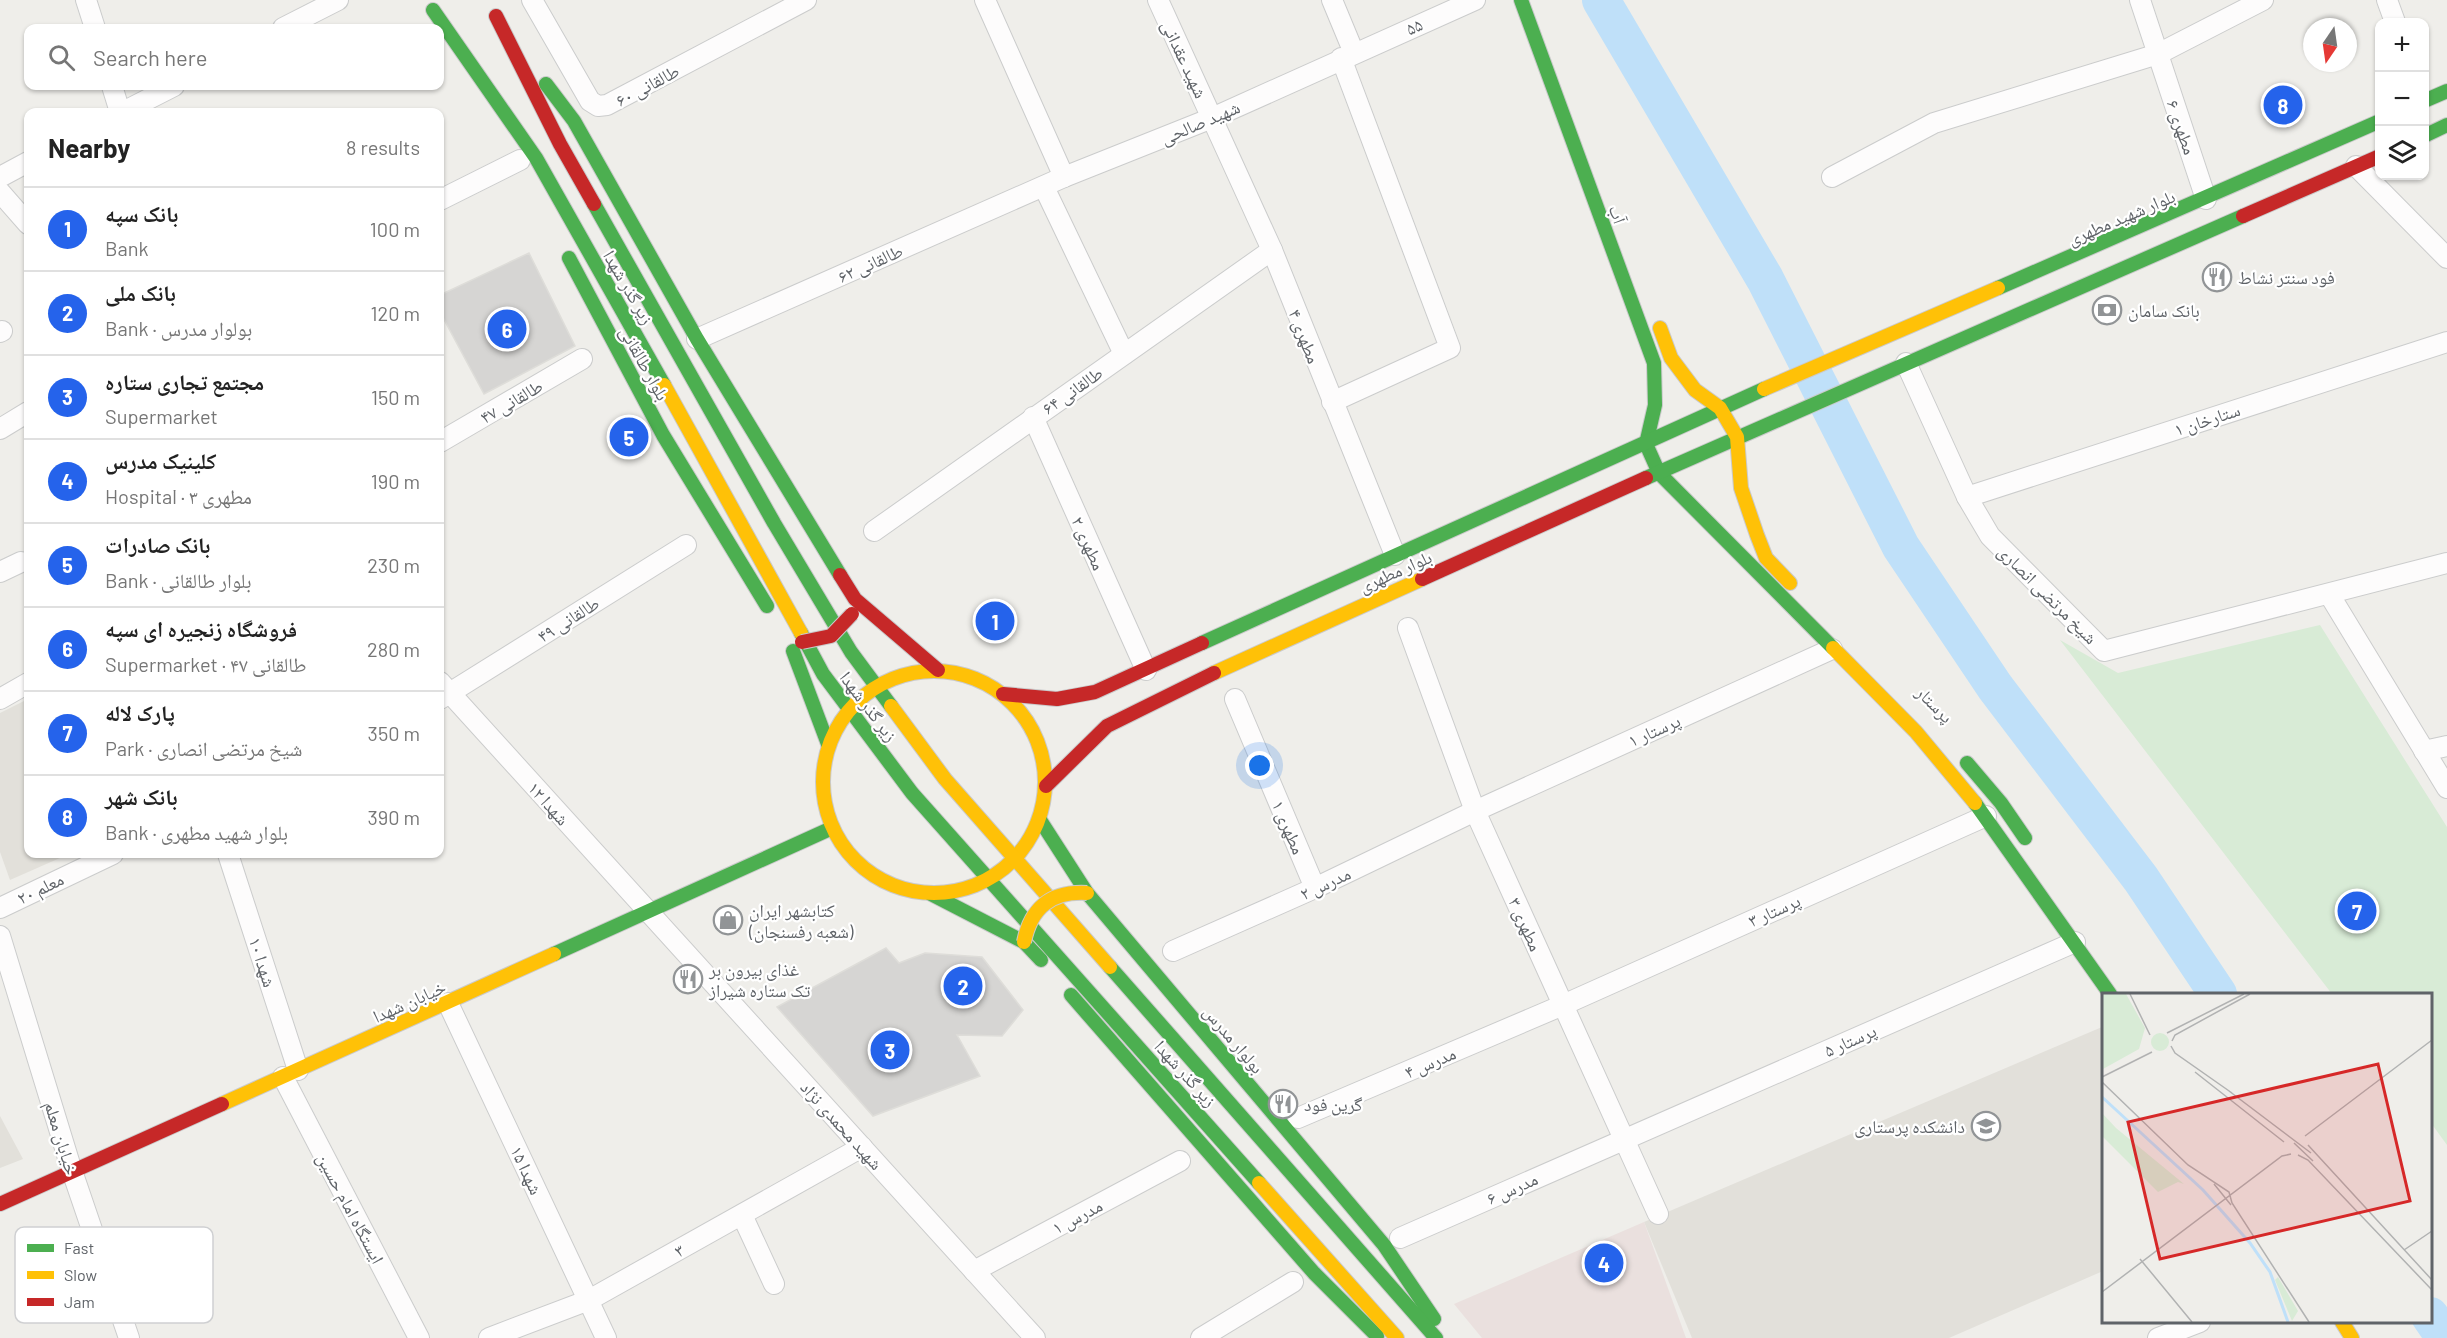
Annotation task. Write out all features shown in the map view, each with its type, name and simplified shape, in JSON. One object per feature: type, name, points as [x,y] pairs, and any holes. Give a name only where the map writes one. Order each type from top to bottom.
[{"type":"main road","points":[[488,0],[496,16],[574,121],[697,339],[855,599],[938,670]]},
{"type":"main road","name":"آب","points":[[1521,0],[1654,363],[1655,405],[1646,444]]},
{"type":"main road","points":[[430,5],[441,24]]},
{"type":"main road","name":"زیر گذر شهدا","points":[[430,5],[443,24]]},
{"type":"main road","name":"زیر گذر شهدا","points":[[496,16],[566,154],[774,524],[851,652],[945,779],[1436,1338]]},
{"type":"main road","name":"زیر گذر شهدا","points":[[444,25],[536,158],[750,537],[823,674],[912,793],[1397,1338]]},
{"type":"main road","points":[[444,29],[522,165]]},
{"type":"main road","points":[[2429,99],[2447,91]]},
{"type":"main road","name":"بلوار شهید مطهری","points":[[1760,391],[2206,199],[2375,123]]},
{"type":"main road","points":[[2429,134],[2447,125]]},
{"type":"main road","points":[[1897,366],[2375,158]]},
{"type":"main road","name":"بلوار طالقانی","points":[[562,243],[612,343],[724,542],[782,628],[828,744]]},
{"type":"main road","points":[[1654,313],[1671,358],[1695,390],[1720,408],[1737,437],[1742,488],[1766,558],[1801,595]]},
{"type":"main road","name":"بلوار مطهری","points":[[1046,786],[1107,726],[1159,698],[1777,418],[1897,366]]},
{"type":"main road","name":"بلوار مطهری","points":[[1003,694],[1057,699],[1095,692],[1760,391]]},
{"type":"main road","name":"پرستار","points":[[1646,444],[1659,472],[1916,732],[1986,816],[2109,993]]},
{"type":"main road","points":[[782,628],[802,642],[818,642],[832,637],[844,627],[852,614],[855,599]]},
{"type":"main road","points":[[931,894],[966,889],[997,874],[1023,850],[1040,820],[1046,786],[1042,751],[1027,720],[1003,694],[972,677],[938,670],[903,674],[871,689],[845,713],[828,744],[822,772],[823,801],[832,828],[848,855],[872,875],[900,888],[931,894],[1024,942],[1048,969]]},
{"type":"main road","points":[[1959,753],[2001,803],[2033,850]]},
{"type":"main road","name":"بولوار مدرس","points":[[1040,820],[1087,893],[1384,1245],[1447,1338]]},
{"type":"main road","name":"خیابان شهدا","points":[[0,1204],[649,913],[832,828]]},
{"type":"main road","points":[[1024,942],[1026,926],[1032,912],[1043,901],[1057,894],[1072,891],[1087,893]]},
{"type":"main road","points":[[1064,987],[1314,1273],[1379,1338]]},
{"type":"main road","points":[[2343,1323],[2352,1338]]},
{"type":"street","points":[[86,0],[94,24]]},
{"type":"street","points":[[291,24],[338,0]]},
{"type":"street","name":"طالقانی ۶۰","points":[[532,0],[590,101],[598,106],[608,105],[806,0]]},
{"type":"street","points":[[986,0],[1064,177]]},
{"type":"street","name":"شهید عقدانی","points":[[1158,0],[1212,118]]},
{"type":"street","points":[[1332,0],[1348,56],[1450,348],[1332,402]]},
{"type":"street","name":"۵۵","points":[[1348,56],[1474,0]]},
{"type":"street","name":"مطهری ۶","points":[[2140,0],[2206,199]]},
{"type":"street","points":[[1832,177],[1934,123],[2158,54],[2263,0]]},
{"type":"street","points":[[2387,0],[2394,18]]},
{"type":"street","name":"شهید صالحی","points":[[1044,187],[1212,118],[1348,56]]},
{"type":"street","points":[[114,90],[120,108]]},
{"type":"street","points":[[130,108],[166,90]]},
{"type":"street","name":"مطهری ۴","points":[[1212,118],[1272,250],[1395,555]]},
{"type":"street","points":[[0,177],[24,164]]},
{"type":"street","points":[[444,198],[522,165]]},
{"type":"street","points":[[2356,166],[2447,258]]},
{"type":"street","points":[[1044,187],[1124,354]]},
{"type":"street","name":"طالقانی ۶۲","points":[[697,339],[1044,187]]},
{"type":"street","points":[[0,192],[24,219]]},
{"type":"street","name":"طالقانی ۶۴","points":[[874,531],[1272,250]]},
{"type":"street","name":"ستارخان ۱","points":[[1967,497],[2447,342]]},
{"type":"street","name":"طالقانی ۴۷","points":[[444,440],[582,359]]},
{"type":"street","name":"شیخ مرتضی انصاری","points":[[1897,366],[1990,536],[2104,651],[2447,563]]},
{"type":"street","points":[[0,429],[24,414]]},
{"type":"street","name":"مطهری ۲","points":[[1033,417],[1146,670]]},
{"type":"street","name":"طالقانی ۴۹","points":[[444,690],[686,545]]},
{"type":"street","points":[[0,572],[21,562]]},
{"type":"street","points":[[2329,594],[2447,789]]},
{"type":"street","name":"مطهری ۳","points":[[1408,628],[1475,811],[1658,1214]]},
{"type":"street","name":"پرستار ۱","points":[[1475,811],[1832,649]]},
{"type":"street","points":[[0,699],[24,685]]},
{"type":"street","name":"۱۲ شهدا","points":[[444,692],[649,913]]},
{"type":"street","name":"مطهری ۱","points":[[1235,699],[1315,888]]},
{"type":"street","points":[[2424,751],[2447,746]]},
{"type":"street","name":"مدرس ۲","points":[[1173,951],[1315,888],[1475,811]]},
{"type":"street","name":"پرستار ۳","points":[[1563,1005],[1986,816]]},
{"type":"street","name":"معلم ۲۰","points":[[0,908],[105,858]]},
{"type":"street","name":"شهدا ۱۰","points":[[229,858],[290,1073]]},
{"type":"street","name":"شهید محمدی نژاد","points":[[649,913],[1035,1338]]},
{"type":"street","name":"خیابان معلم","points":[[0,936],[91,1227]]},
{"type":"street","name":"پرستار ۵","points":[[1624,1139],[2075,942]]},
{"type":"street","name":"شهدا ۱۵","points":[[448,1003],[606,1338]]},
{"type":"street","name":"مدرس ۴","points":[[1298,1118],[1563,1005]]},
{"type":"street","name":"ایستگاه امام حسین","points":[[290,1073],[419,1338]]},
{"type":"street","name":"مدرس ۶","points":[[1400,1238],[1624,1139]]},
{"type":"street","name":"۳","points":[[489,1338],[589,1300],[862,1147]]},
{"type":"street","name":"مدرس ۱","points":[[974,1271],[1180,1161]]},
{"type":"street","points":[[742,1215],[774,1284]]},
{"type":"street","points":[[1201,1338],[1293,1282]]},
{"type":"street","name":"خیابان معلم","points":[[124,1323],[129,1338]]},
{"type":"street","points":[[2158,1338],[2197,1323]]},
{"type":"shaded area","points":[[24,701],[24,858],[60,858],[10,880],[0,852],[0,713]]},
{"type":"shaded area","name":"دانشکده پرستاری","points":[[2102,1027],[2102,1271],[1949,1338],[1692,1338],[1644,1222]]},
{"type":"shaded area","points":[[0,1116],[23,1159],[0,1168]]},
{"type":"shaded area","points":[[1644,1222],[1686,1338],[1482,1338],[1454,1304]]},
{"type":"green space","points":[[2320,625],[2447,827],[2447,1145],[2432,1124],[2432,993],[2331,993],[2060,640],[2118,673]]},
{"type":"building","points":[[529,253],[575,346],[484,394],[444,319],[444,293]]},
{"type":"building","points":[[886,948],[899,963],[925,953],[982,957],[1023,1010],[1002,1036],[957,1035],[980,1076],[873,1116],[777,1007]]},
{"type":"waterway","points":[[1601,0],[1765,279],[1901,547],[1995,687],[2141,879],[2217,993]]},
{"type":"waterway","points":[[2432,1319],[2445,1338]]},
{"type":"traffic: fast","points":[[1521,0],[1654,363],[1655,405],[1646,444],[1659,473],[1833,648]]},
{"type":"traffic: fast","points":[[433,10],[443,24]]},
{"type":"traffic: fast","points":[[444,26],[536,158],[664,385]]},
{"type":"traffic: fast","points":[[546,84],[574,121],[697,339],[840,575]]},
{"type":"traffic: fast","points":[[2429,99],[2447,91]]},
{"type":"traffic: fast","points":[[1998,288],[2375,123]]},
{"type":"traffic: fast","points":[[2429,134],[2447,125]]},
{"type":"traffic: fast","points":[[594,204],[774,523],[851,652],[891,706]]},
{"type":"traffic: fast","points":[[1646,478],[2243,216]]},
{"type":"traffic: fast","points":[[569,258],[663,435],[767,606]]},
{"type":"traffic: fast","points":[[1202,643],[1764,389]]},
{"type":"traffic: fast","points":[[801,633],[823,674],[912,793],[1259,1183]]},
{"type":"traffic: fast","points":[[793,651],[828,744]]},
{"type":"traffic: fast","points":[[1967,763],[2001,803],[2025,838]]},
{"type":"traffic: fast","points":[[1975,803],[2109,993]]},
{"type":"traffic: fast","points":[[1040,820],[1087,893],[1384,1245],[1434,1319]]},
{"type":"traffic: fast","points":[[554,954],[832,828]]},
{"type":"traffic: fast","points":[[931,894],[1024,942],[1041,960]]},
{"type":"traffic: fast","points":[[1110,967],[1436,1338]]},
{"type":"traffic: fast","points":[[1071,995],[1314,1273],[1377,1336]]},
{"type":"traffic: slow","points":[[1764,389],[1998,288]]},
{"type":"traffic: slow","points":[[1660,328],[1671,358],[1695,390],[1720,408],[1737,437],[1741,488],[1757,535],[1766,558],[1790,583]]},
{"type":"traffic: slow","points":[[664,385],[801,633]]},
{"type":"traffic: slow","points":[[1214,673],[1422,579]]},
{"type":"traffic: slow","points":[[1833,648],[1916,732],[1975,803]]},
{"type":"traffic: slow","points":[[923,671],[945,671],[977,679],[996,689],[1013,703],[1027,720],[1037,739],[1043,760],[1045,782],[1043,804],[1037,825],[1027,844],[1013,861],[996,875],[966,889],[945,893],[923,893],[902,889],[872,875],[848,853],[841,844],[827,814],[823,793],[823,771],[827,750],[841,720],[863,696],[872,689],[902,675],[923,671]]},
{"type":"traffic: slow","points":[[891,706],[945,779],[1110,967]]},
{"type":"traffic: slow","points":[[1024,942],[1032,919],[1045,904],[1063,895],[1087,893]]},
{"type":"traffic: slow","points":[[222,1104],[554,954]]},
{"type":"traffic: slow","points":[[1259,1183],[1397,1338]]},
{"type":"traffic: slow","points":[[2343,1323],[2352,1338]]},
{"type":"traffic: jam","points":[[496,16],[560,144],[594,204]]},
{"type":"traffic: jam","points":[[2243,216],[2375,158]]},
{"type":"traffic: jam","points":[[1422,579],[1646,478]]},
{"type":"traffic: jam","points":[[840,575],[855,599],[938,670]]},
{"type":"traffic: jam","points":[[802,642],[831,636],[852,614]]},
{"type":"traffic: jam","points":[[1003,694],[1057,699],[1095,692],[1202,643]]},
{"type":"traffic: jam","points":[[1046,786],[1107,726],[1214,673]]},
{"type":"traffic: jam","points":[[0,1204],[222,1104]]},
{"type":"place","name":"بانک شهر","points":[[2283,105]]},
{"type":"place","name":"فود سنتر نشاط","points":[[2217,277]]},
{"type":"place","name":"بانک سامان","points":[[2107,310]]},
{"type":"place","name":"فروشگاه زنجیره ای سپه","points":[[507,329]]},
{"type":"place","name":"بانک صادرات","points":[[629,437]]},
{"type":"place","name":"بانک سپه","points":[[995,621]]},
{"type":"place","name":"پارک لاله","points":[[2357,911]]},
{"type":"place","name":"کتابشهر ایران (شعبه رفسنجان)","points":[[728,920]]},
{"type":"place","name":"غذای بیرون بر تک ستاره شیراز","points":[[688,979]]},
{"type":"place","name":"بانک ملی","points":[[963,986]]},
{"type":"place","name":"مجتمع تجاری ستاره","points":[[890,1050]]},
{"type":"place","name":"گرین فود","points":[[1283,1104]]},
{"type":"place","name":"دانشکده پرستاری","points":[[1986,1126]]},
{"type":"place","name":"کلینیک مدرس","points":[[1604,1263]]}]
